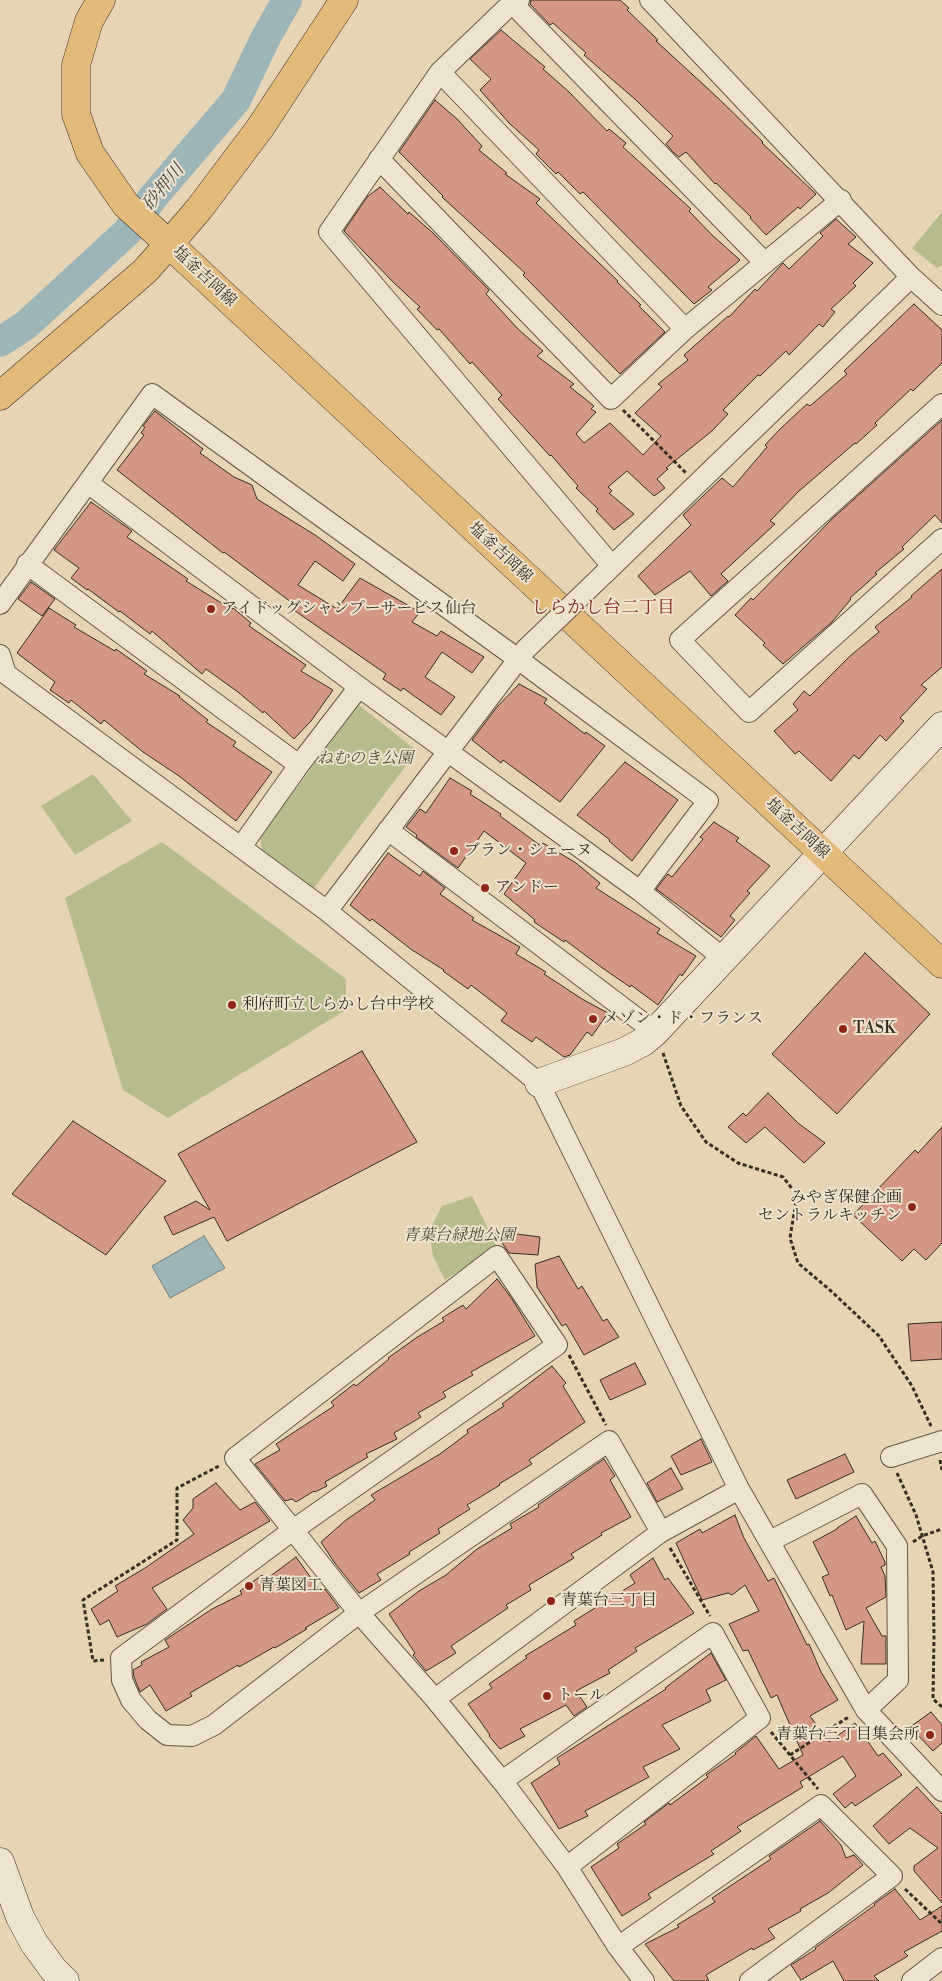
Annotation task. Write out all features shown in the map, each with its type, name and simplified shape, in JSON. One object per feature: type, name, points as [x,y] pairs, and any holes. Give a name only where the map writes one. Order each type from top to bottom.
[{"type":"main road","points":[[101,0],[89,21],[76,66],[76,114],[90,153],[135,213],[168,244]]},
{"type":"main road","name":"塩釜吉岡線","points":[[0,396],[145,271],[199,209],[260,128],[344,0]]},
{"type":"main road","name":"塩釜吉岡線","points":[[168,244],[942,964]]},
{"type":"street","points":[[650,0],[911,277],[942,305]]},
{"type":"street","points":[[608,570],[329,232],[440,72],[515,2],[765,263]]},
{"type":"street","points":[[440,72],[685,329]]},
{"type":"street","points":[[379,159],[612,399],[685,329],[840,200]]},
{"type":"street","points":[[328,911],[522,654],[911,277]]},
{"type":"street","points":[[0,604],[27,564],[152,394],[522,654],[708,801],[640,891]]},
{"type":"street","points":[[942,404],[680,640],[749,712],[942,539]]},
{"type":"street","points":[[88,483],[359,687],[640,891],[723,958]]},
{"type":"street","points":[[27,564],[299,765]]},
{"type":"street","points":[[0,655],[6,674],[328,911],[539,1083],[739,1489],[770,1541],[861,1711],[942,1791]]},
{"type":"street","points":[[241,847],[299,765],[359,687]]},
{"type":"street","points":[[539,1083],[624,1052],[643,1042],[658,1041],[723,958],[942,726]]},
{"type":"street","points":[[388,830],[658,1041]]},
{"type":"street","points":[[644,1981],[618,1947],[567,1867],[502,1781],[435,1699],[359,1613],[293,1530],[235,1458],[497,1256],[557,1345],[293,1530],[121,1658],[122,1680],[131,1700],[148,1720],[167,1735],[192,1736],[214,1725],[359,1613],[609,1441],[661,1532]]},
{"type":"street","points":[[891,1457],[939,1442]]},
{"type":"street","points":[[435,1699],[661,1532],[739,1489]]},
{"type":"street","points":[[770,1541],[862,1494],[897,1546],[898,1680],[861,1711]]},
{"type":"street","points":[[502,1781],[713,1634],[760,1718],[567,1867]]},
{"type":"street","points":[[618,1947],[821,1805],[892,1876],[750,1981]]},
{"type":"street","points":[[0,1862],[20,1917],[34,1943],[53,1969],[65,1981]]},
{"type":"street","points":[[912,1981],[942,1958]]},
{"type":"path","points":[[612,399],[697,484]]},
{"type":"path","points":[[658,1041],[681,1106],[706,1142],[738,1163],[783,1177],[797,1195],[790,1238],[798,1263],[879,1336],[912,1386],[939,1442],[942,1470]]},
{"type":"path","points":[[557,1345],[570,1356],[607,1426],[609,1441]]},
{"type":"path","points":[[891,1457],[916,1515],[933,1572],[933,1698],[942,1707]]},
{"type":"path","points":[[121,1658],[93,1661],[83,1600],[178,1540],[177,1488],[235,1458]]},
{"type":"path","points":[[897,1552],[922,1536],[942,1530]]},
{"type":"path","points":[[661,1532],[712,1621],[713,1634]]},
{"type":"path","points":[[790,1755],[861,1711]]},
{"type":"path","points":[[760,1718],[821,1793],[821,1805]]},
{"type":"path","points":[[892,1876],[942,1924]]},
{"type":"green space","points":[[942,212],[942,265],[937,268],[912,248]]},
{"type":"green space","name":"ねむのき公園","points":[[359,705],[417,751],[314,888],[262,850],[260,836]]},
{"type":"green space","points":[[93,774],[132,821],[75,855],[41,806]]},
{"type":"green space","points":[[162,842],[346,979],[346,1010],[168,1118],[123,1090],[65,898]]},
{"type":"green space","name":"青葉台緑地公園","points":[[472,1196],[497,1247],[445,1280],[433,1256],[429,1231],[442,1206]]},
{"type":"water","points":[[204,1236],[225,1268],[170,1298],[152,1266]]},
{"type":"building","points":[[531,0],[620,0],[629,8],[627,10],[658,40],[656,41],[717,97],[816,194],[766,235],[751,217],[715,184],[686,152],[679,157],[673,152],[666,144],[673,136],[637,101],[584,55],[586,53],[553,23],[550,25],[530,4]]},
{"type":"building","points":[[501,30],[545,67],[543,69],[568,91],[607,131],[609,129],[626,143],[623,147],[691,209],[689,211],[712,235],[740,260],[708,287],[712,290],[694,304],[583,192],[580,194],[536,154],[539,150],[509,123],[480,90],[491,79],[470,59]]},
{"type":"building","points":[[435,100],[457,119],[482,146],[479,150],[507,173],[505,174],[540,199],[536,203],[618,281],[665,332],[620,374],[523,275],[525,273],[442,197],[399,152]]},
{"type":"building","points":[[380,187],[408,214],[409,212],[433,233],[489,290],[486,294],[518,329],[543,351],[537,356],[574,384],[570,387],[594,406],[591,409],[596,412],[576,434],[584,443],[610,423],[643,455],[661,436],[635,413],[662,387],[658,384],[688,360],[684,355],[729,317],[755,289],[757,291],[783,263],[789,269],[823,236],[820,233],[836,219],[856,237],[848,244],[873,263],[853,283],[856,286],[831,309],[835,312],[823,327],[819,324],[789,355],[786,351],[760,376],[758,375],[723,410],[728,414],[712,431],[666,468],[668,469],[657,479],[665,488],[654,496],[627,471],[608,487],[612,491],[609,493],[634,514],[614,530],[596,511],[598,509],[576,488],[578,486],[551,455],[498,399],[502,395],[472,362],[470,364],[439,329],[437,330],[417,309],[420,307],[344,231],[367,197]]},
{"type":"building","points":[[914,304],[942,330],[942,363],[913,391],[911,389],[856,444],[799,491],[770,521],[775,524],[721,574],[728,581],[711,596],[690,571],[655,595],[638,576],[691,525],[683,515],[722,478],[733,487],[767,447],[765,445],[780,429],[807,404],[810,406],[847,374],[844,371]]},
{"type":"building","points":[[155,411],[203,449],[200,453],[234,477],[252,485],[257,499],[315,535],[355,564],[343,581],[315,561],[298,585],[337,609],[360,578],[420,612],[412,622],[437,636],[441,631],[484,657],[472,673],[442,652],[425,677],[455,697],[441,715],[403,688],[401,691],[383,679],[386,674],[288,606],[291,602],[223,553],[117,470],[144,435],[141,433],[145,427],[143,426]]},
{"type":"building","points":[[942,420],[942,523],[935,515],[902,547],[904,549],[875,573],[877,574],[850,598],[832,622],[783,664],[763,645],[765,643],[735,615],[751,598],[753,600],[833,518]]},
{"type":"building","points":[[91,502],[132,531],[127,537],[188,579],[186,581],[231,609],[233,608],[251,623],[249,626],[306,665],[301,671],[333,690],[311,721],[294,739],[264,711],[263,713],[238,692],[206,669],[202,674],[152,631],[150,634],[71,578],[79,568],[54,550]]},
{"type":"building","points":[[942,569],[942,667],[921,685],[927,689],[900,718],[904,721],[886,741],[880,735],[859,759],[854,755],[831,781],[799,751],[795,754],[774,731],[798,710],[793,704],[804,691],[810,696],[850,656],[879,632],[875,627],[912,597]]},
{"type":"building","points":[[31,582],[55,599],[42,616],[18,599]]},
{"type":"building","points":[[49,608],[76,625],[74,627],[115,651],[116,649],[147,671],[144,674],[180,696],[208,720],[206,722],[236,742],[233,746],[272,772],[236,821],[179,776],[143,752],[104,720],[101,724],[71,700],[69,703],[50,690],[55,682],[17,653]]},
{"type":"building","points":[[519,684],[547,699],[544,703],[585,734],[586,732],[605,746],[560,802],[503,760],[501,763],[472,740],[497,707]]},
{"type":"building","points":[[625,762],[678,800],[632,861],[610,840],[577,815]]},
{"type":"building","points":[[450,778],[472,791],[470,794],[501,814],[500,816],[541,846],[543,843],[576,863],[600,883],[596,888],[660,929],[657,933],[696,956],[682,976],[680,974],[658,1005],[631,985],[630,987],[601,967],[565,940],[564,942],[534,922],[535,920],[504,894],[526,863],[484,831],[458,868],[416,837],[417,835],[406,827],[420,809],[426,813]]},
{"type":"building","points":[[714,822],[739,838],[736,841],[770,866],[747,891],[750,893],[730,916],[735,920],[721,937],[656,889],[668,874],[672,877],[703,839],[700,837]]},
{"type":"building","points":[[388,853],[420,876],[423,871],[445,888],[440,894],[474,918],[472,920],[520,947],[516,954],[546,972],[544,974],[582,999],[608,1013],[592,1036],[587,1032],[570,1055],[564,1057],[536,1037],[532,1042],[501,1021],[507,1013],[471,985],[468,989],[444,970],[412,950],[372,919],[370,921],[350,905]]},
{"type":"building","points":[[865,953],[930,1014],[837,1114],[772,1054]]},
{"type":"building","points":[[362,1051],[417,1142],[227,1241],[214,1217],[173,1235],[164,1217],[196,1201],[210,1210],[178,1154]]},
{"type":"building","points":[[768,1093],[798,1123],[825,1143],[804,1163],[765,1127],[746,1143],[728,1127],[743,1113],[746,1116]]},
{"type":"building","points":[[73,1121],[166,1181],[106,1255],[12,1194]]},
{"type":"building","points":[[942,1127],[942,1243],[926,1260],[914,1249],[902,1261],[853,1215],[915,1150],[918,1153]]},
{"type":"building","points":[[494,1231],[540,1237],[538,1255],[509,1253]]},
{"type":"building","points":[[559,1256],[578,1289],[582,1286],[603,1321],[607,1319],[619,1337],[584,1355],[566,1324],[562,1326],[537,1287],[535,1264]]},
{"type":"building","points":[[497,1279],[535,1336],[471,1372],[473,1375],[443,1392],[446,1397],[418,1413],[421,1417],[394,1433],[397,1439],[366,1454],[368,1457],[325,1482],[327,1486],[314,1491],[296,1502],[292,1499],[285,1501],[255,1464],[280,1450],[276,1444],[334,1406],[331,1402],[354,1384],[356,1386],[388,1358],[444,1321],[442,1318],[463,1305],[466,1309]]},
{"type":"building","points":[[942,1322],[942,1359],[911,1361],[908,1324]]},
{"type":"building","points":[[635,1363],[646,1384],[610,1400],[600,1380]]},
{"type":"building","points":[[552,1366],[566,1383],[563,1386],[585,1422],[529,1460],[532,1464],[467,1505],[470,1509],[438,1529],[440,1533],[409,1552],[410,1554],[377,1574],[381,1580],[359,1593],[334,1562],[321,1542],[346,1520],[375,1500],[371,1495],[440,1454],[468,1433],[467,1430],[504,1406],[502,1404]]},
{"type":"building","points":[[701,1439],[712,1462],[681,1475],[671,1456]]},
{"type":"building","points":[[845,1454],[854,1472],[796,1499],[787,1480]]},
{"type":"building","points":[[604,1459],[615,1476],[610,1480],[631,1517],[601,1533],[602,1535],[571,1554],[574,1558],[529,1585],[531,1590],[506,1605],[508,1608],[451,1646],[456,1653],[426,1671],[413,1655],[415,1653],[389,1614],[419,1591],[446,1575],[477,1549],[512,1528],[510,1524],[539,1507],[538,1505]]},
{"type":"building","points":[[671,1468],[683,1489],[657,1502],[647,1483]]},
{"type":"building","points":[[216,1483],[240,1510],[255,1502],[270,1521],[152,1588],[167,1609],[147,1624],[117,1637],[109,1620],[100,1625],[91,1609],[118,1591],[115,1586],[194,1534],[183,1520],[193,1508],[193,1499]]},
{"type":"building","points":[[735,1515],[744,1538],[768,1581],[774,1578],[807,1645],[809,1644],[821,1672],[838,1700],[810,1716],[829,1742],[855,1723],[878,1756],[883,1753],[902,1775],[855,1806],[852,1802],[845,1808],[833,1794],[856,1776],[843,1756],[800,1782],[803,1787],[737,1827],[741,1831],[711,1851],[714,1854],[648,1894],[651,1898],[622,1916],[591,1867],[619,1848],[617,1844],[646,1824],[644,1822],[669,1803],[670,1805],[708,1777],[706,1775],[736,1754],[756,1736],[779,1769],[803,1755],[777,1695],[771,1698],[748,1650],[743,1651],[729,1624],[759,1611],[745,1585],[732,1595],[728,1593],[702,1600],[676,1543],[700,1529],[702,1533]]},
{"type":"building","points":[[856,1516],[872,1543],[875,1541],[885,1562],[885,1565],[881,1567],[885,1576],[886,1597],[866,1608],[882,1636],[886,1636],[886,1664],[861,1664],[864,1621],[846,1630],[832,1595],[830,1596],[822,1577],[829,1574],[813,1542]]},
{"type":"building","points":[[296,1557],[321,1592],[325,1589],[339,1608],[275,1648],[239,1667],[238,1665],[190,1693],[192,1696],[166,1711],[150,1685],[140,1692],[133,1670],[142,1665],[141,1662],[169,1647],[165,1640],[212,1609],[242,1594],[240,1591],[262,1575],[265,1580]]},
{"type":"building","points":[[653,1558],[665,1580],[668,1578],[694,1613],[635,1648],[637,1651],[608,1670],[610,1673],[576,1691],[587,1707],[574,1716],[566,1705],[520,1729],[525,1736],[500,1749],[468,1704],[492,1688],[489,1684],[527,1658],[525,1656],[576,1625],[574,1621],[635,1583],[630,1575]]},
{"type":"building","points":[[711,1653],[726,1680],[706,1690],[711,1701],[662,1725],[680,1749],[643,1767],[649,1777],[585,1811],[588,1816],[559,1829],[531,1783],[560,1764],[557,1758],[666,1689]]},
{"type":"building","name":"青葉台三丁目集会所","points":[[931,1712],[942,1725],[942,1743],[933,1751],[910,1727]]},
{"type":"building","points":[[917,1787],[942,1814],[942,1903],[914,1871],[914,1866],[938,1848],[910,1828],[889,1844],[873,1826]]},
{"type":"building","points":[[820,1821],[841,1845],[846,1858],[854,1855],[863,1865],[828,1893],[800,1909],[801,1911],[768,1929],[775,1938],[753,1950],[752,1948],[706,1975],[709,1981],[674,1981],[645,1944],[679,1927],[677,1925],[715,1902],[712,1898],[771,1859],[769,1856]]},
{"type":"building","points":[[895,1889],[920,1920],[942,1906],[942,1931],[904,1952],[908,1956],[874,1976],[879,1981],[844,1981],[833,1961],[801,1980],[791,1965],[816,1949]]},
{"type":"waterway","name":"砂押川","points":[[0,342],[26,325],[127,232],[154,196],[236,100],[265,39],[287,0]]},
{"type":"place","name":"アイドッグシャンプーサービス仙台","points":[[211,609]]},
{"type":"place","name":"ブラン・シェーヌ","points":[[454,851]]},
{"type":"place","name":"アンドー","points":[[485,888]]},
{"type":"place","name":"利府町立しらかし台中学校","points":[[232,1005]]},
{"type":"place","name":"メゾン・ド・フランス","points":[[593,1019]]},
{"type":"place","name":"TASK","points":[[843,1029]]},
{"type":"place","name":"みやぎ保健企画 セントラルキッチン","points":[[912,1207]]},
{"type":"place","name":"青葉図工","points":[[249,1586]]},
{"type":"place","name":"青葉台三丁目","points":[[551,1601]]},
{"type":"place","name":"トール","points":[[547,1696]]},
{"type":"place","name":"青葉台三丁目集会所","points":[[930,1735]]},
{"type":"district","name":"しらかし台二丁目","points":[[603,609]]}]
